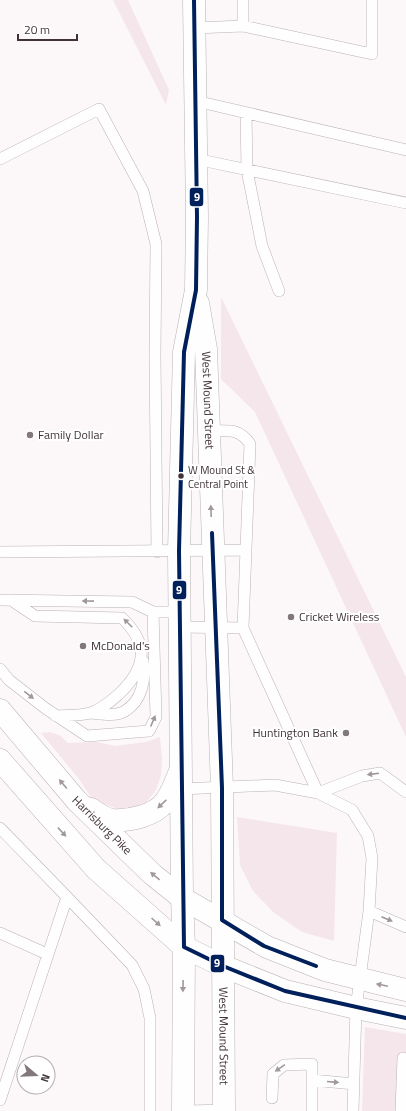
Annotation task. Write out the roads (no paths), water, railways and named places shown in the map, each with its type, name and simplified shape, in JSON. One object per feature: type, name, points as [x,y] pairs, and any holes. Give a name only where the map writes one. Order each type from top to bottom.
[{"type":"main road","name":"West Mound Street","points":[[194,0],[196,101],[196,290],[206,349],[222,788],[224,1110]]},
{"type":"main road","name":"West Mound Street","points":[[183,1111],[184,947],[180,780],[179,551],[184,352],[196,290]]},
{"type":"main road","name":"Harrisburg Pike","points":[[0,710],[77,801],[152,874],[182,898],[222,920],[264,946],[325,970],[406,990]]},
{"type":"main road","points":[[0,760],[96,869],[184,947],[223,966],[285,991],[406,1018]]},
{"type":"main road","points":[[77,801],[104,817],[113,820],[134,819],[154,811],[164,803],[180,780]]},
{"type":"lane","points":[[243,0],[243,26]]},
{"type":"lane","points":[[195,28],[243,26],[372,54],[372,0]]},
{"type":"lane","points":[[196,101],[406,150]]},
{"type":"lane","points":[[0,159],[100,109],[143,191],[156,244],[155,355],[157,552]]},
{"type":"lane","points":[[246,113],[247,170],[262,246],[279,291]]},
{"type":"lane","points":[[196,159],[406,203]]},
{"type":"lane","points":[[209,431],[235,431],[244,435],[250,444],[243,628],[318,792]]},
{"type":"lane","points":[[0,552],[157,552],[246,550]]},
{"type":"lane","points":[[5,600],[132,602],[153,612],[179,620],[216,626],[243,628]]},
{"type":"lane","points":[[5,600],[35,616],[122,618],[135,630],[142,650],[144,668],[144,681],[138,699],[125,711],[109,715],[91,713],[56,716]]},
{"type":"lane","points":[[0,669],[9,680],[56,716],[87,736],[149,731],[156,717],[153,612]]},
{"type":"lane","points":[[91,713],[109,703],[126,687],[139,668],[142,650]]},
{"type":"lane","points":[[318,792],[362,776],[380,773],[406,792]]},
{"type":"lane","points":[[180,780],[222,788],[275,785],[318,792],[352,810],[368,836],[372,858],[369,911],[356,1008],[353,1111]]},
{"type":"lane","points":[[0,828],[132,965],[144,989],[150,1018],[150,1111]]},
{"type":"lane","points":[[0,1100],[67,897]]},
{"type":"lane","points":[[369,911],[406,927]]},
{"type":"lane","points":[[0,933],[47,954]]},
{"type":"lane","points":[[401,1111],[403,1058]]},
{"type":"lane","points":[[272,1098],[273,1074],[284,1064],[312,1064],[312,1111]]},
{"type":"lane","points":[[312,1080],[354,1084]]},
{"type":"lane","points":[[189,1111],[224,1110]]},
{"type":"place","name":"Family Dollar","points":[[30,435]]},
{"type":"place","name":"W Mound St & Central Point","points":[[181,476]]},
{"type":"place","name":"Cricket Wireless","points":[[291,617]]},
{"type":"place","name":"McDonald's","points":[[83,646]]},
{"type":"place","name":"Huntington Bank","points":[[346,733]]}]
